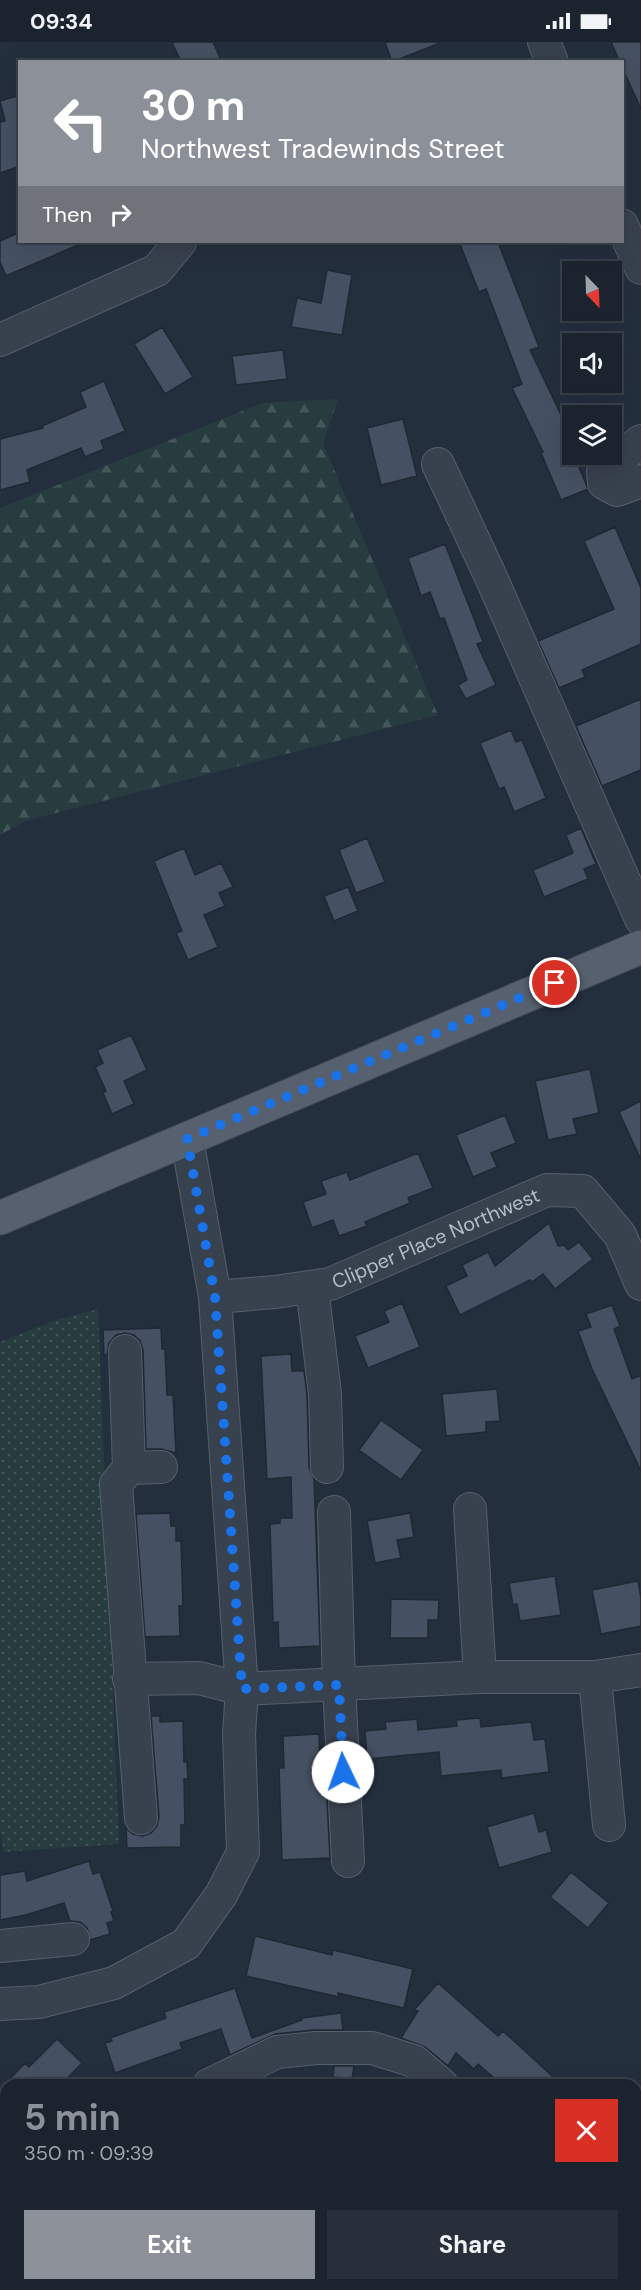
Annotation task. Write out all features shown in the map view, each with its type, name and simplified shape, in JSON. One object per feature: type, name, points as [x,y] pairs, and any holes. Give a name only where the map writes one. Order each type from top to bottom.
[{"type":"main road","points":[[0,1218],[641,947]]},
{"type":"street","points":[[544,42],[551,60]]},
{"type":"street","points":[[624,230],[641,268]]},
{"type":"street","points":[[0,340],[157,270],[179,243]]},
{"type":"street","points":[[641,441],[603,472],[604,483],[617,490],[641,481]]},
{"type":"street","points":[[438,464],[490,575],[641,919]]},
{"type":"street","points":[[0,2004],[39,2002],[114,1983],[186,1944],[221,1895],[243,1852],[239,1734],[242,1689],[215,1297],[187,1139]]},
{"type":"street","name":"Clipper Place Northwest","points":[[215,1297],[330,1284],[547,1190],[584,1191],[620,1235],[641,1284]]},
{"type":"street","points":[[312,1287],[325,1394],[327,1467]]},
{"type":"street","points":[[125,1351],[129,1468],[116,1484],[141,1818]]},
{"type":"street","points":[[129,1468],[161,1467]]},
{"type":"street","points":[[470,1509],[480,1677]]},
{"type":"street","points":[[334,1512],[339,1685],[348,1862]]},
{"type":"street","points":[[129,1678],[199,1678],[242,1689],[480,1677],[595,1677],[641,1670]]},
{"type":"street","points":[[595,1677],[609,1826]]},
{"type":"street","points":[[0,1946],[73,1939]]},
{"type":"street","points":[[221,2079],[277,2052],[316,2048],[372,2049],[414,2061],[435,2079]]},
{"type":"green space","points":[[338,399],[323,443],[438,715],[25,821],[0,835],[0,508],[262,403]]},
{"type":"green space","points":[[98,1309],[119,1844],[4,1852],[0,1831],[0,1342],[56,1320]]},
{"type":"building","points":[[172,42],[213,42],[221,60],[180,60]]},
{"type":"building","points":[[385,42],[440,42],[397,60],[391,60]]},
{"type":"building","points":[[611,42],[641,42],[641,109],[624,71],[624,60],[619,60]]},
{"type":"building","points":[[18,96],[18,167],[0,173],[0,122],[5,121],[0,101]]},
{"type":"building","points":[[18,233],[18,243],[83,243],[6,276],[0,262],[0,241]]},
{"type":"building","points":[[459,243],[498,243],[539,347],[530,350],[562,417],[562,465],[578,465],[588,489],[561,500],[541,453],[543,452],[512,388],[522,384],[486,289],[479,292]]},
{"type":"building","points":[[327,270],[352,275],[342,335],[291,327],[297,298],[321,303]]},
{"type":"building","points":[[162,327],[193,377],[165,394],[134,344]]},
{"type":"building","points":[[283,350],[287,379],[236,385],[232,356]]},
{"type":"building","points":[[104,381],[125,431],[101,441],[104,449],[85,457],[81,448],[27,470],[30,482],[0,490],[0,439],[43,428],[42,426],[86,407],[80,392]]},
{"type":"building","points":[[403,419],[417,476],[381,485],[367,428]]},
{"type":"building","points":[[615,527],[641,588],[641,644],[582,670],[585,677],[559,688],[538,641],[614,609],[584,541]]},
{"type":"building","points":[[445,544],[483,642],[477,644],[496,685],[466,699],[458,685],[467,680],[444,618],[440,619],[430,592],[421,596],[408,558]]},
{"type":"building","points":[[641,699],[641,770],[602,786],[576,726]]},
{"type":"building","points":[[511,730],[516,742],[522,740],[546,798],[514,812],[504,787],[499,789],[480,743]]},
{"type":"building","points":[[581,828],[596,864],[584,869],[588,879],[544,897],[533,870],[573,853],[566,835]]},
{"type":"building","points":[[367,838],[385,882],[356,893],[339,850]]},
{"type":"building","points":[[184,848],[195,875],[221,863],[233,887],[219,893],[225,906],[204,915],[218,947],[188,960],[176,933],[182,931],[154,861]]},
{"type":"building","points":[[348,887],[358,911],[334,921],[324,896]]},
{"type":"building","points":[[131,1035],[147,1070],[124,1081],[134,1104],[112,1114],[103,1093],[106,1091],[95,1067],[103,1063],[97,1050]]},
{"type":"building","points":[[590,1069],[599,1113],[573,1119],[577,1134],[548,1140],[535,1081]]},
{"type":"building","points":[[641,1101],[641,1160],[619,1112]]},
{"type":"building","points":[[505,1115],[516,1143],[491,1153],[497,1167],[473,1177],[456,1135]]},
{"type":"building","points":[[418,1153],[433,1188],[408,1198],[410,1203],[365,1222],[367,1226],[339,1236],[333,1220],[312,1228],[303,1202],[326,1194],[321,1181],[347,1172],[350,1180]]},
{"type":"building","points":[[549,1223],[558,1246],[564,1245],[568,1250],[579,1242],[593,1259],[555,1289],[543,1274],[532,1282],[530,1280],[460,1315],[446,1286],[467,1276],[462,1265],[488,1252],[495,1266]]},
{"type":"building","points":[[402,1303],[420,1347],[368,1368],[355,1336],[389,1322],[384,1311]]},
{"type":"building","points":[[612,1305],[620,1326],[614,1329],[632,1379],[641,1375],[641,1471],[592,1369],[578,1331],[591,1327],[586,1314]]},
{"type":"building","points":[[161,1328],[162,1349],[165,1349],[167,1395],[173,1395],[176,1453],[161,1449],[146,1449],[143,1350],[140,1341],[134,1335],[125,1333],[116,1335],[109,1343],[107,1355],[104,1355],[103,1330]]},
{"type":"building","points":[[291,1354],[292,1371],[304,1371],[307,1395],[309,1467],[314,1479],[320,1646],[279,1648],[278,1622],[273,1623],[270,1524],[280,1523],[280,1518],[292,1518],[291,1477],[267,1479],[261,1356]]},
{"type":"building","points":[[497,1389],[500,1421],[486,1422],[486,1432],[446,1436],[442,1394]]},
{"type":"building","points":[[381,1420],[423,1450],[401,1480],[359,1450]]},
{"type":"building","points":[[170,1513],[171,1526],[176,1526],[176,1541],[181,1541],[183,1606],[179,1606],[180,1636],[145,1637],[136,1514]]},
{"type":"building","points":[[410,1513],[414,1537],[397,1540],[401,1558],[375,1563],[367,1521]]},
{"type":"building","points":[[555,1576],[561,1615],[520,1621],[517,1604],[513,1605],[509,1583]]},
{"type":"building","points":[[638,1581],[641,1598],[641,1626],[601,1634],[592,1590]]},
{"type":"building","points":[[391,1599],[439,1600],[438,1620],[428,1620],[428,1638],[390,1638]]},
{"type":"building","points":[[151,1716],[160,1716],[160,1722],[183,1721],[184,1762],[187,1762],[188,1779],[184,1779],[185,1825],[181,1825],[181,1847],[127,1848],[126,1828],[133,1834],[143,1836],[151,1833],[157,1826],[159,1817]]},
{"type":"building","points":[[480,1718],[481,1727],[531,1722],[534,1740],[545,1739],[549,1772],[502,1778],[501,1770],[441,1776],[439,1752],[367,1759],[365,1731],[386,1729],[385,1722],[417,1719],[418,1730],[457,1726],[456,1720]]},
{"type":"building","points":[[319,1734],[320,1763],[325,1763],[330,1858],[282,1860],[279,1768],[284,1768],[283,1736]]},
{"type":"building","points":[[534,1813],[539,1832],[546,1830],[552,1852],[499,1868],[487,1827]]},
{"type":"building","points":[[89,1861],[93,1874],[100,1872],[113,1911],[111,1912],[114,1921],[107,1923],[110,1934],[90,1940],[87,1928],[80,1922],[70,1921],[64,1903],[26,1915],[0,1920],[0,1875],[25,1871],[27,1881]]},
{"type":"building","points":[[571,1872],[609,1903],[588,1928],[550,1897]]},
{"type":"building","points":[[255,1936],[332,1955],[333,1950],[413,1969],[404,2008],[338,1993],[339,1997],[246,1976]]},
{"type":"building","points":[[438,1983],[498,2036],[503,2031],[555,2079],[495,2079],[478,2064],[474,2069],[456,2053],[448,2066],[425,2047],[401,2038],[418,2011],[414,2010]]},
{"type":"building","points":[[235,1988],[252,2038],[302,2020],[302,2018],[341,2013],[343,2030],[275,2034],[230,2055],[221,2029],[180,2043],[182,2049],[115,2073],[105,2043],[112,2041],[110,2038],[166,2018],[164,2012]]},
{"type":"building","points":[[57,2039],[82,2063],[67,2079],[10,2079],[25,2063],[29,2067]]},
{"type":"building","points":[[334,2066],[354,2066],[352,2079],[333,2077]]},
{"type":"route","points":[[343,1772],[339,1685],[242,1689],[215,1297],[187,1139],[555,983]]}]
